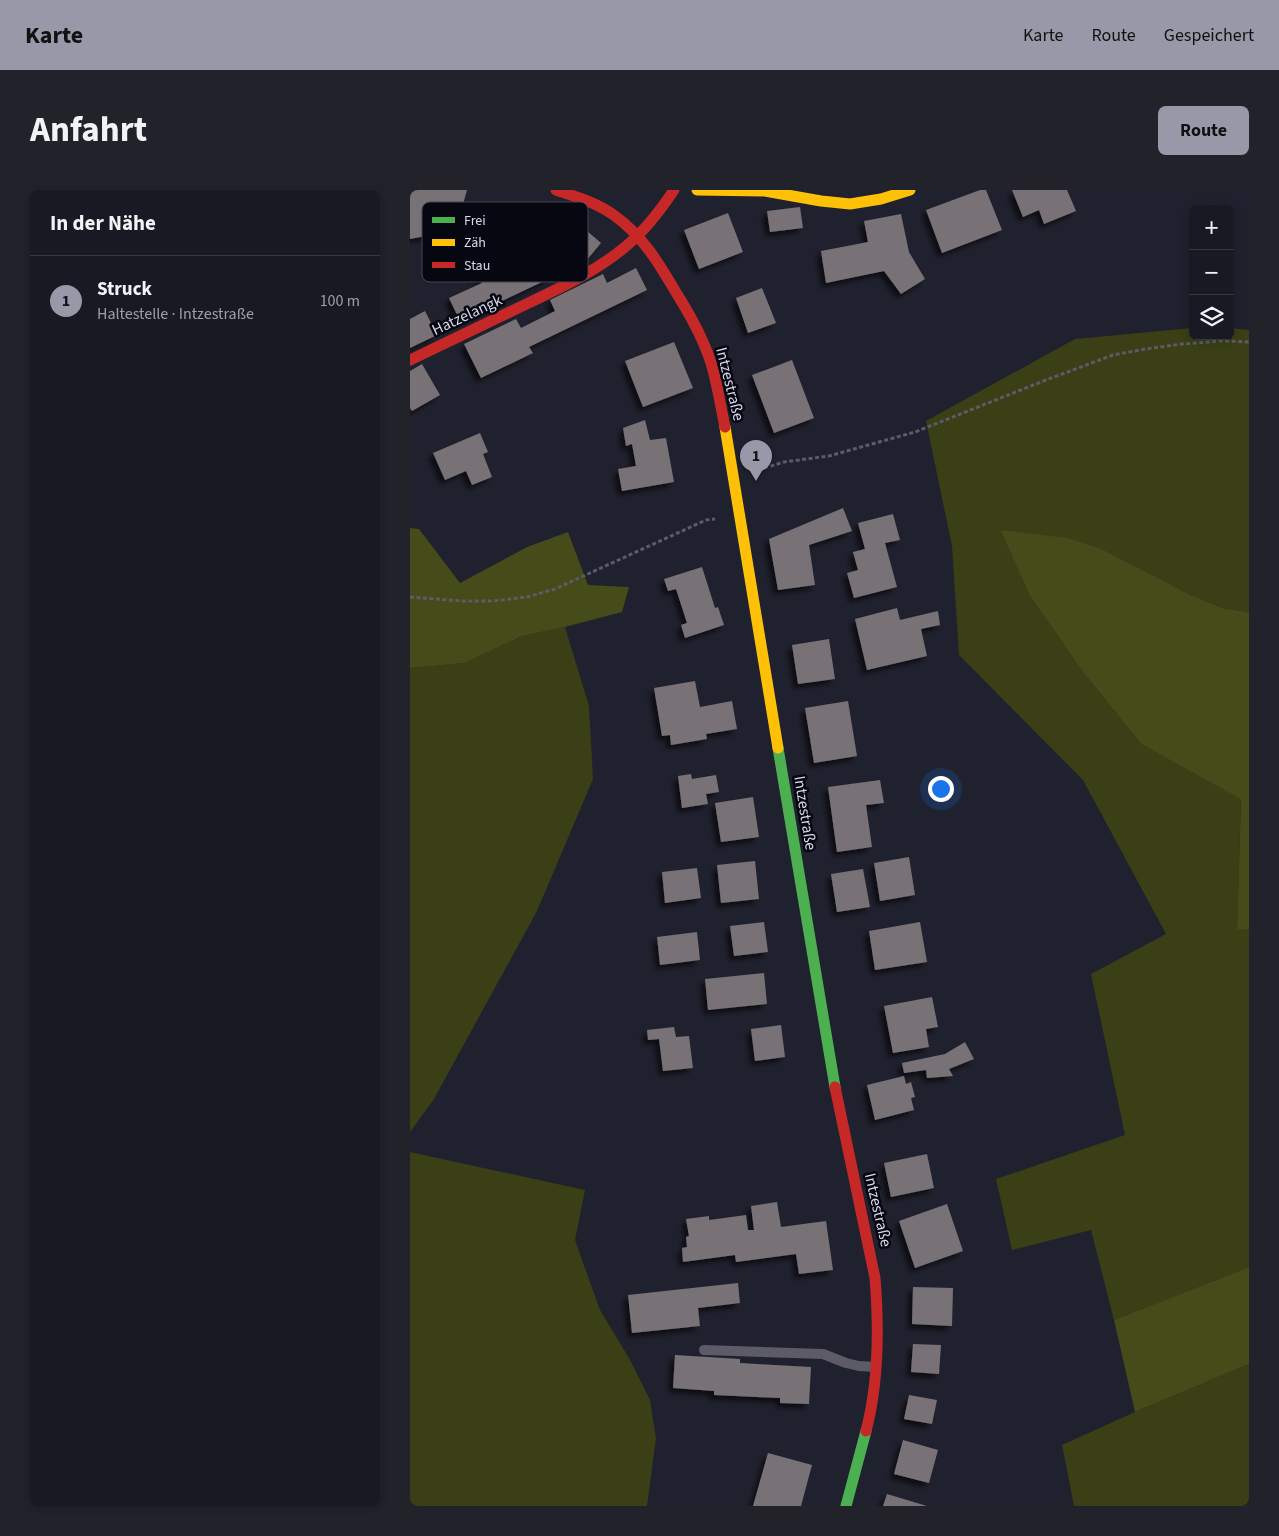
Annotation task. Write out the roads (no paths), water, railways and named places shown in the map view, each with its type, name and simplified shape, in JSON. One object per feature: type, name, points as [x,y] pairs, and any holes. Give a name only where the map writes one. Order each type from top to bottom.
[{"type":"main road","name":"Intzestraße","points":[[556,190],[601,206],[639,236],[664,270],[689,312],[713,371],[734,477],[826,1038],[838,1105],[875,1278],[877,1321],[876,1367],[869,1420],[846,1506]]},
{"type":"main road","name":"Hatzelangk","points":[[588,274],[603,265],[639,236],[674,190]]},
{"type":"main road","points":[[697,190],[775,191],[821,201],[850,204],[881,199],[910,190]]},
{"type":"main road","name":"Hatzelangk","points":[[410,360],[573,282]]},
{"type":"lane","points":[[704,1350],[823,1354],[846,1363],[876,1367]]},
{"type":"place","name":"Struck","points":[[756,481]]}]
